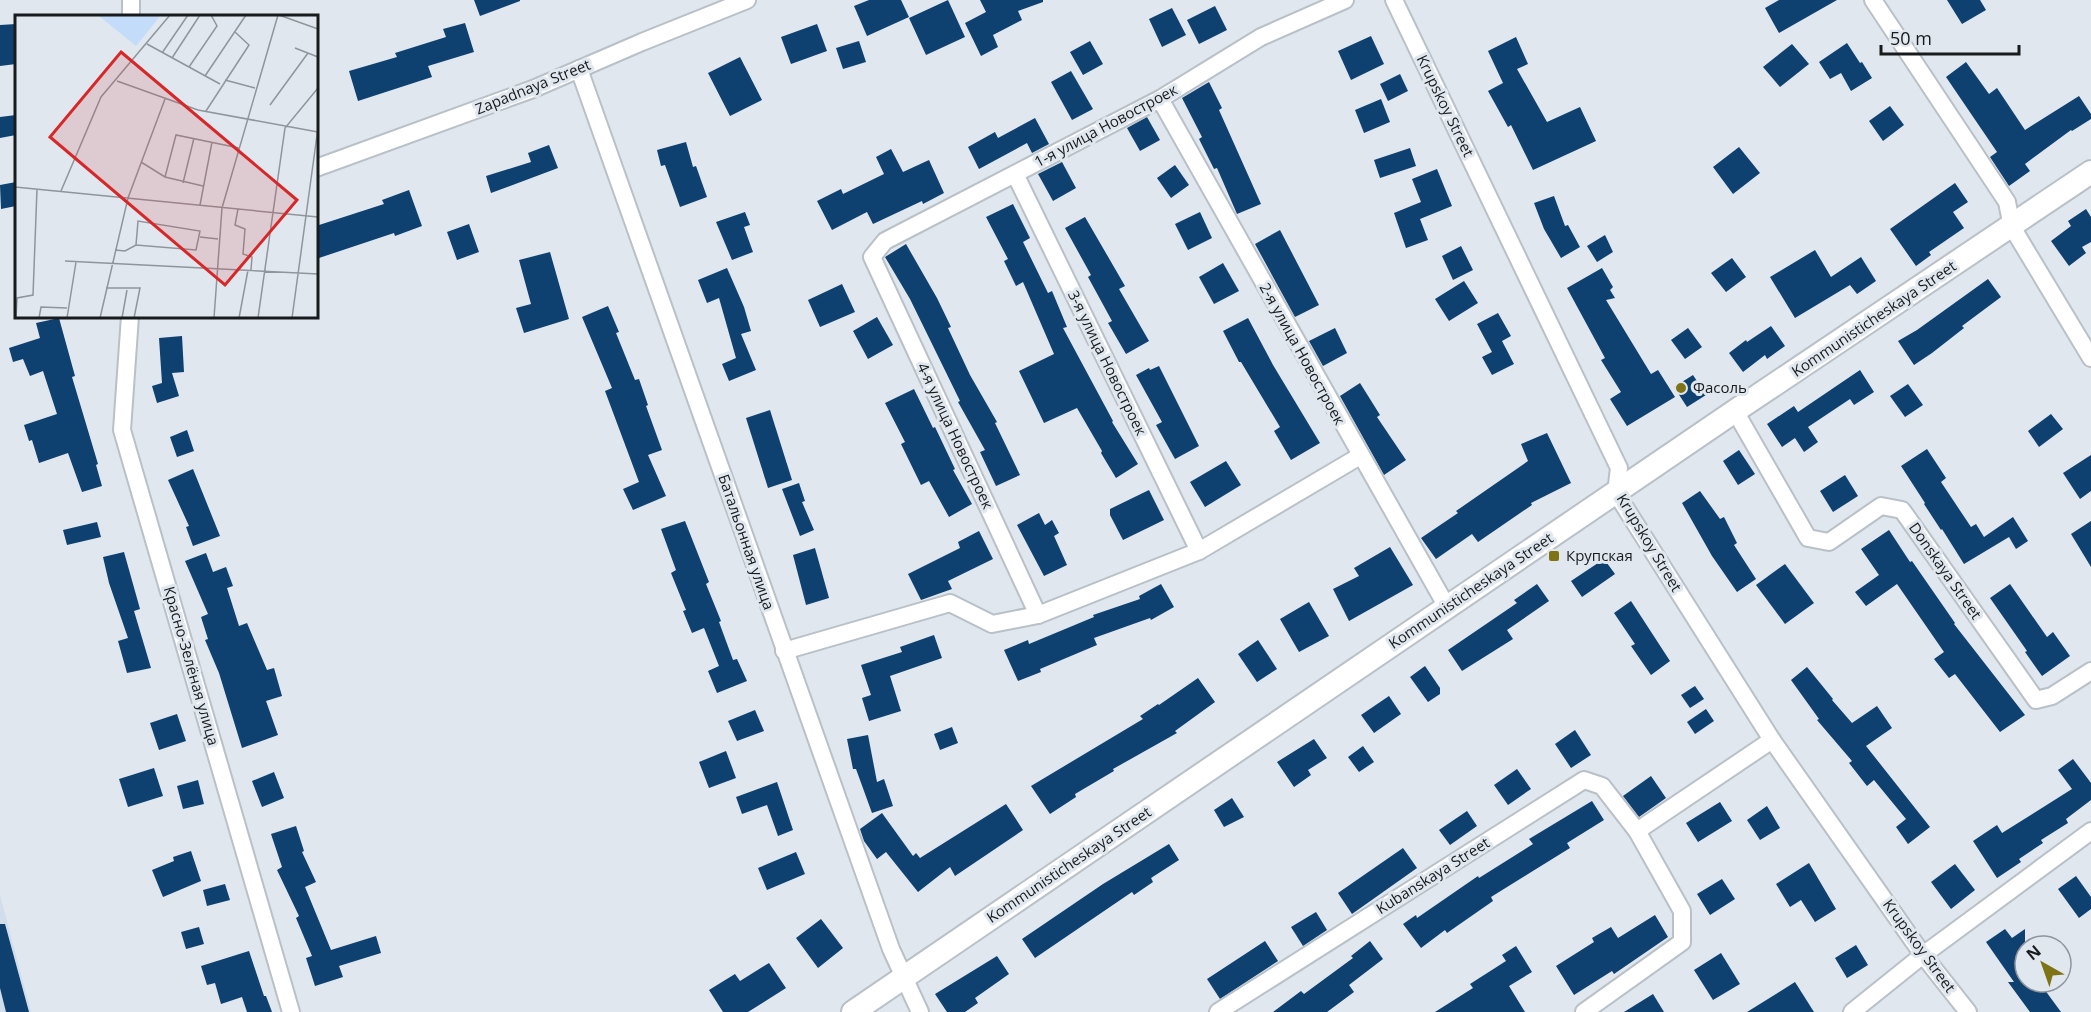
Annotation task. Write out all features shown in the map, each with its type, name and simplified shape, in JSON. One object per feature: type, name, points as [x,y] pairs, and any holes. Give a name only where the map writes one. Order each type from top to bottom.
[{"type":"main road","name":"Kommunisticheskaya Street","points":[[853,1012],[1735,411],[2091,172]]},
{"type":"street","name":"Zapadnaya Street","points":[[318,167],[533,89],[747,0]]},
{"type":"street","name":"1-я улица Новостроек","points":[[872,257],[885,241],[1160,99],[1261,37],[1345,0]]},
{"type":"street","name":"Krupskoy Street","points":[[1394,0],[1619,468],[1616,493],[1772,740],[1923,955],[1968,1012]]},
{"type":"street","points":[[1873,0],[2007,202],[2012,227],[2091,358]]},
{"type":"street","name":"Батальонная улица","points":[[579,69],[891,949],[920,1012]]},
{"type":"street","name":"2-я улица Новостроек","points":[[1160,99],[1359,456],[1447,607]]},
{"type":"street","name":"3-я улица Новостроек","points":[[1015,174],[1199,551]]},
{"type":"street","name":"4-я улица Новостроек","points":[[872,257],[1038,615]]},
{"type":"street","name":"Красно-Зелёная улица","points":[[130,318],[122,430],[291,1012]]},
{"type":"street","name":"Donskaya Street","points":[[1735,411],[1808,538],[1829,542],[1881,506],[1902,510],[2036,700],[2052,696],[2091,671]]},
{"type":"street","points":[[784,651],[950,603],[992,624],[1038,615],[1199,551],[1359,456]]},
{"type":"street","points":[[1636,831],[1772,740]]},
{"type":"street","name":"Kubanskaya Street","points":[[1218,1012],[1584,780],[1602,786],[1636,831],[1682,911],[1682,942],[1584,1012]]},
{"type":"street","points":[[1852,1012],[1923,955],[2091,831]]},
{"type":"shaded area","points":[[0,895],[31,1012],[0,1012]]},
{"type":"building","points":[[474,0],[520,0],[520,1],[480,16]]},
{"type":"building","points":[[869,0],[901,0],[909,17],[867,36],[854,6]]},
{"type":"building","points":[[948,0],[965,37],[926,55],[909,18]]},
{"type":"building","points":[[980,0],[1043,0],[1043,2],[1018,11],[1022,20],[993,35],[998,47],[981,56],[965,23],[986,12]]},
{"type":"building","points":[[1779,0],[1837,0],[1779,33],[1765,8]]},
{"type":"building","points":[[1947,0],[1980,0],[1986,10],[1962,24]]},
{"type":"building","points":[[1215,6],[1227,30],[1199,44],[1187,20]]},
{"type":"building","points":[[1172,8],[1186,35],[1162,47],[1149,19]]},
{"type":"building","points":[[465,23],[474,52],[428,66],[432,77],[358,101],[349,71],[397,57],[395,53],[446,37],[443,29]]},
{"type":"building","points":[[15,24],[15,64],[0,66],[0,25]]},
{"type":"building","points":[[817,24],[827,51],[791,64],[781,37]]},
{"type":"building","points":[[1371,36],[1384,64],[1351,80],[1338,51]]},
{"type":"building","points":[[1516,37],[1528,64],[1517,69],[1547,122],[1580,107],[1596,141],[1533,170],[1511,125],[1508,127],[1488,91],[1503,83],[1488,51]]},
{"type":"building","points":[[859,41],[866,62],[843,69],[836,48]]},
{"type":"building","points":[[1090,41],[1103,64],[1083,75],[1070,52]]},
{"type":"building","points":[[1847,43],[1872,78],[1851,91],[1841,73],[1830,79],[1819,62]]},
{"type":"building","points":[[1792,44],[1809,64],[1780,87],[1763,67]]},
{"type":"building","points":[[740,57],[762,100],[730,116],[708,73]]},
{"type":"building","points":[[1966,62],[1989,94],[1997,88],[2025,130],[2079,96],[2091,114],[2091,119],[2071,130],[2025,164],[2030,171],[2009,186],[1990,157],[1997,152],[1946,77]]},
{"type":"building","points":[[1071,71],[1093,109],[1072,120],[1051,82]]},
{"type":"building","points":[[1400,74],[1408,91],[1388,101],[1380,84]]},
{"type":"building","points":[[1209,82],[1261,204],[1237,214],[1217,168],[1214,169],[1199,139],[1202,137],[1182,98]]},
{"type":"building","points":[[1381,99],[1390,122],[1364,133],[1355,110]]},
{"type":"building","points":[[1890,106],[1904,125],[1883,141],[1869,121]]},
{"type":"building","points":[[15,115],[15,135],[0,138],[0,117]]},
{"type":"building","points":[[1147,117],[1160,140],[1140,151],[1127,128]]},
{"type":"building","points":[[1035,118],[1049,144],[1032,153],[1027,143],[979,169],[968,147],[995,132],[998,138]]},
{"type":"building","points":[[686,142],[693,167],[696,166],[707,197],[680,207],[665,165],[661,166],[657,150]]},
{"type":"building","points":[[549,145],[558,168],[491,193],[486,176],[531,162],[528,153]]},
{"type":"building","points":[[1739,147],[1760,173],[1733,194],[1713,167]]},
{"type":"building","points":[[1410,148],[1416,166],[1380,178],[1374,160]]},
{"type":"building","points":[[891,149],[903,172],[929,160],[944,193],[873,224],[867,212],[832,230],[817,201],[841,189],[843,194],[884,174],[876,157]]},
{"type":"building","points":[[1062,162],[1076,188],[1053,201],[1038,174]]},
{"type":"building","points":[[1175,165],[1189,185],[1171,198],[1157,178]]},
{"type":"building","points":[[1437,169],[1452,206],[1420,219],[1428,240],[1406,248],[1394,213],[1421,202],[1412,179]]},
{"type":"building","points":[[15,182],[15,206],[1,209],[0,185]]},
{"type":"building","points":[[1955,183],[1968,202],[1953,212],[1964,228],[1929,252],[1931,255],[1916,266],[1890,229]]},
{"type":"building","points":[[409,190],[422,226],[318,258],[318,225],[384,204],[382,200]]},
{"type":"building","points":[[1554,196],[1565,226],[1568,225],[1580,247],[1561,258],[1544,229],[1534,203]]},
{"type":"building","points":[[1013,204],[1030,238],[1023,242],[1048,293],[1052,291],[1067,327],[1063,328],[1112,422],[1138,464],[1116,478],[1077,408],[1044,423],[1019,371],[1054,354],[1023,282],[1016,286],[1004,261],[1008,259],[986,217]]},
{"type":"building","points":[[2086,209],[2091,217],[2091,242],[2082,247],[2086,253],[2069,266],[2051,241],[2071,226],[2068,221]]},
{"type":"building","points":[[745,212],[750,225],[744,227],[753,252],[732,260],[716,222]]},
{"type":"building","points":[[1200,212],[1212,238],[1188,250],[1175,224]]},
{"type":"building","points":[[1085,217],[1125,286],[1119,289],[1149,341],[1126,354],[1108,323],[1112,321],[1088,277],[1091,275],[1065,228]]},
{"type":"building","points":[[469,224],[479,252],[457,260],[447,232]]},
{"type":"building","points":[[1280,230],[1319,305],[1295,317],[1255,244]]},
{"type":"building","points":[[1605,235],[1613,252],[1597,262],[1587,246]]},
{"type":"building","points":[[906,244],[937,298],[970,375],[997,422],[995,423],[1020,475],[996,486],[980,452],[985,450],[958,402],[960,401],[910,299],[885,257]]},
{"type":"building","points":[[1461,246],[1473,270],[1453,280],[1442,256]]},
{"type":"building","points":[[1815,250],[1831,277],[1861,257],[1876,281],[1857,294],[1850,285],[1795,318],[1770,277]]},
{"type":"building","points":[[550,252],[569,319],[524,333],[516,308],[531,304],[519,260]]},
{"type":"building","points":[[1732,258],[1746,277],[1726,292],[1711,273]]},
{"type":"building","points":[[1223,263],[1239,291],[1214,304],[1199,277]]},
{"type":"building","points":[[727,268],[744,307],[751,331],[741,334],[756,370],[729,381],[722,364],[736,358],[719,298],[707,303],[698,280]]},
{"type":"building","points":[[1602,268],[1613,287],[1610,290],[1615,298],[1606,300],[1651,374],[1658,370],[1675,397],[1627,426],[1610,399],[1621,392],[1601,360],[1605,358],[1567,288]]},
{"type":"building","points":[[1988,279],[2001,297],[1914,365],[1898,341]]},
{"type":"building","points":[[1464,281],[1478,303],[1449,321],[1435,299]]},
{"type":"building","points":[[842,284],[855,312],[820,327],[808,300]]},
{"type":"building","points":[[608,306],[635,380],[639,379],[662,450],[648,455],[666,496],[633,510],[623,489],[639,482],[605,391],[612,388],[582,317]]},
{"type":"building","points":[[1498,313],[1511,336],[1502,341],[1514,364],[1492,375],[1482,357],[1492,352],[1477,324]]},
{"type":"building","points":[[877,317],[893,345],[868,359],[853,331]]},
{"type":"building","points":[[59,318],[75,376],[72,377],[98,464],[96,465],[102,486],[82,492],[68,453],[39,463],[32,440],[29,441],[24,425],[57,414],[43,371],[30,376],[23,359],[13,362],[9,348],[40,338],[36,323]]},
{"type":"building","points":[[1248,318],[1320,443],[1291,460],[1274,431],[1280,427],[1239,362],[1223,331]]},
{"type":"building","points":[[1771,326],[1785,346],[1767,359],[1765,355],[1743,372],[1729,353]]},
{"type":"building","points":[[1335,328],[1347,353],[1323,366],[1309,341]]},
{"type":"building","points":[[1688,328],[1702,347],[1685,359],[1671,340]]},
{"type":"building","points":[[182,336],[184,372],[172,373],[179,396],[157,403],[152,386],[162,383],[159,338]]},
{"type":"building","points":[[1159,366],[1199,446],[1175,459],[1156,425],[1162,422],[1136,375]]},
{"type":"building","points":[[1860,370],[1874,392],[1854,405],[1850,399],[1808,427],[1818,442],[1804,452],[1795,438],[1782,447],[1767,424],[1794,406],[1798,412]]},
{"type":"building","points":[[1693,375],[1706,395],[1687,407],[1674,387]]},
{"type":"building","points":[[1360,383],[1380,415],[1377,417],[1406,460],[1384,475],[1340,396]]},
{"type":"building","points":[[1908,384],[1923,405],[1905,417],[1890,396]]},
{"type":"building","points":[[914,389],[972,504],[949,517],[929,481],[921,485],[901,444],[905,442],[885,403]]},
{"type":"building","points":[[770,410],[792,480],[768,488],[746,418]]},
{"type":"building","points":[[2051,414],[2063,429],[2039,447],[2028,431]]},
{"type":"building","points":[[187,430],[194,451],[177,457],[170,437]]},
{"type":"building","points":[[1547,433],[1571,483],[1531,503],[1532,505],[1478,542],[1472,534],[1436,559],[1421,538],[1528,461],[1521,444]]},
{"type":"building","points":[[1927,449],[1946,478],[1941,482],[1971,527],[1976,524],[1984,537],[2013,517],[2028,541],[2016,549],[2009,537],[1964,564],[1901,466]]},
{"type":"building","points":[[1739,450],[1755,474],[1738,485],[1723,461]]},
{"type":"building","points":[[2091,455],[2091,491],[2080,499],[2063,473]]},
{"type":"building","points":[[1226,461],[1241,485],[1205,507],[1190,482]]},
{"type":"building","points":[[193,469],[220,536],[193,546],[186,527],[189,526],[168,480]]},
{"type":"building","points":[[1845,475],[1858,496],[1833,512],[1820,491]]},
{"type":"building","points":[[799,483],[805,501],[802,502],[814,530],[800,536],[782,489]]},
{"type":"building","points":[[1149,490],[1164,520],[1123,540],[1110,515],[1110,509]]},
{"type":"building","points":[[1700,491],[1720,519],[1724,517],[1737,543],[1734,545],[1756,579],[1737,592],[1712,556],[1682,503]]},
{"type":"building","points":[[1039,513],[1045,525],[1052,520],[1059,533],[1054,536],[1067,565],[1044,576],[1017,525]]},
{"type":"building","points":[[685,521],[709,582],[706,584],[733,660],[737,659],[747,681],[717,693],[708,671],[719,666],[704,628],[692,633],[683,611],[686,610],[671,573],[676,570],[661,529]]},
{"type":"building","points":[[2091,521],[2091,567],[2071,534]]},
{"type":"building","points":[[97,522],[101,537],[67,545],[63,530]]},
{"type":"building","points":[[1889,530],[1954,624],[2025,715],[2000,732],[1955,674],[1949,678],[1934,659],[1944,652],[1897,584],[1866,606],[1855,592],[1879,575],[1861,549]]},
{"type":"building","points":[[979,531],[993,559],[948,581],[952,589],[921,600],[908,574],[960,548],[958,542]]},
{"type":"building","points":[[1390,547],[1413,585],[1349,621],[1333,589],[1359,576],[1354,568]]},
{"type":"building","points":[[815,548],[829,598],[806,605],[793,555]]},
{"type":"building","points":[[124,552],[140,609],[134,611],[151,668],[127,673],[118,641],[128,638],[109,583],[103,557]]},
{"type":"building","points":[[206,553],[213,572],[226,567],[233,586],[227,588],[239,626],[247,623],[267,670],[274,668],[282,696],[266,701],[278,735],[242,748],[219,673],[205,640],[208,639],[201,617],[208,614],[185,561]]},
{"type":"building","points":[[1604,559],[1615,574],[1582,597],[1571,581]]},
{"type":"building","points":[[1785,564],[1814,603],[1785,624],[1756,585]]},
{"type":"building","points":[[1161,584],[1174,607],[1151,620],[1150,618],[1094,638],[1097,645],[1018,681],[1004,650],[1028,640],[1029,644],[1094,617],[1093,615],[1140,599],[1139,596]]},
{"type":"building","points":[[1537,584],[1549,601],[1507,630],[1513,639],[1462,671],[1448,650],[1517,603],[1514,600]]},
{"type":"building","points":[[2010,584],[2047,637],[2053,632],[2070,656],[2042,676],[1990,598]]},
{"type":"building","points":[[1631,601],[1670,661],[1651,675],[1631,646],[1635,644],[1614,613]]},
{"type":"building","points":[[1309,602],[1329,636],[1299,652],[1280,619]]},
{"type":"building","points":[[934,635],[942,658],[890,676],[901,711],[869,721],[862,698],[871,695],[861,665],[902,652],[900,647]]},
{"type":"building","points":[[1258,640],[1277,669],[1257,682],[1238,654]]},
{"type":"building","points":[[1425,666],[1440,688],[1440,694],[1428,702],[1410,677]]},
{"type":"building","points":[[1807,667],[1852,723],[1877,706],[1892,728],[1866,746],[1930,827],[1908,844],[1896,827],[1906,819],[1874,780],[1867,786],[1849,763],[1852,761],[1817,720],[1819,719],[1791,680]]},
{"type":"building","points":[[1198,678],[1215,702],[1175,731],[1177,733],[1113,769],[1114,771],[1075,794],[1076,797],[1050,814],[1031,786],[1143,719],[1140,716]]},
{"type":"building","points":[[1695,686],[1704,699],[1690,708],[1681,695]]},
{"type":"building","points":[[1389,696],[1401,714],[1374,733],[1361,715]]},
{"type":"building","points":[[1706,709],[1714,721],[1695,734],[1687,722]]},
{"type":"building","points":[[755,710],[764,731],[737,741],[728,721]]},
{"type":"building","points":[[177,714],[186,741],[159,750],[150,723]]},
{"type":"building","points":[[952,727],[958,743],[940,750],[934,734]]},
{"type":"building","points":[[1575,730],[1591,755],[1571,768],[1555,744]]},
{"type":"building","points":[[868,735],[877,782],[884,779],[893,806],[872,813],[856,769],[853,769],[847,739]]},
{"type":"building","points":[[1314,739],[1327,758],[1308,770],[1311,775],[1294,787],[1277,762]]},
{"type":"building","points":[[1363,746],[1374,762],[1359,772],[1348,757]]},
{"type":"building","points":[[726,751],[736,778],[709,788],[699,762]]},
{"type":"building","points":[[2073,759],[2091,783],[2091,800],[2066,819],[2068,823],[2041,840],[2043,843],[2019,859],[2021,862],[1997,878],[1973,841],[1997,825],[2002,833],[2072,789],[2058,770]]},
{"type":"building","points":[[154,768],[163,796],[128,807],[119,779]]},
{"type":"building","points":[[1517,769],[1531,789],[1508,805],[1494,785]]},
{"type":"building","points":[[274,772],[284,798],[262,807],[252,781]]},
{"type":"building","points":[[1651,776],[1666,798],[1639,817],[1623,796]]},
{"type":"building","points":[[198,780],[204,804],[183,809],[177,786]]},
{"type":"building","points":[[777,782],[793,830],[778,836],[767,805],[742,814],[736,797]]},
{"type":"building","points":[[1232,798],[1244,817],[1224,827],[1214,810]]},
{"type":"building","points":[[1592,801],[1604,820],[1567,843],[1570,848],[1491,897],[1493,901],[1447,933],[1445,930],[1421,948],[1403,924],[1416,915],[1417,918],[1478,876],[1479,878],[1533,844],[1529,839]]},
{"type":"building","points":[[1720,802],[1732,821],[1698,842],[1686,823]]},
{"type":"building","points":[[1006,804],[1023,830],[955,876],[950,867],[918,892],[886,852],[877,859],[864,841],[860,829],[882,813],[913,856],[916,853],[920,858]]},
{"type":"building","points":[[1767,806],[1780,828],[1760,840],[1747,820]]},
{"type":"building","points":[[1467,811],[1477,826],[1450,845],[1439,830]]},
{"type":"building","points":[[296,826],[304,851],[302,852],[316,882],[305,887],[331,950],[376,936],[381,953],[339,966],[343,977],[315,986],[306,958],[312,956],[296,918],[299,916],[277,870],[282,867],[271,834]]},
{"type":"building","points":[[1169,844],[1179,860],[1151,878],[1153,882],[1134,895],[1132,892],[1035,958],[1022,939],[1103,884]]},
{"type":"building","points":[[1403,848],[1417,868],[1352,914],[1338,893]]},
{"type":"building","points":[[191,851],[201,881],[163,897],[152,870],[174,861],[173,857]]},
{"type":"building","points":[[796,852],[805,874],[767,890],[758,868]]},
{"type":"building","points":[[1809,863],[1836,909],[1815,922],[1801,900],[1790,907],[1776,884]]},
{"type":"building","points":[[1955,864],[1975,890],[1951,909],[1931,882]]},
{"type":"building","points":[[2076,876],[2091,897],[2091,909],[2079,918],[2058,889]]},
{"type":"building","points":[[1722,879],[1735,899],[1710,915],[1697,894]]},
{"type":"building","points":[[225,884],[230,900],[207,906],[203,890]]},
{"type":"building","points":[[1316,912],[1327,930],[1303,946],[1291,927]]},
{"type":"building","points":[[1655,915],[1668,937],[1614,974],[1612,971],[1574,995],[1556,966],[1594,942],[1592,938],[1611,927],[1618,938]]},
{"type":"building","points":[[821,919],[843,948],[818,968],[796,938]]},
{"type":"building","points":[[0,924],[5,924],[29,1012],[6,1012],[0,988]]},
{"type":"building","points":[[199,927],[204,944],[186,949],[181,932]]},
{"type":"building","points":[[2005,929],[2013,937],[2013,981],[1986,942]]},
{"type":"building","points":[[1265,941],[1278,961],[1220,999],[1207,979]]},
{"type":"building","points":[[1370,941],[1383,959],[1349,985],[1354,992],[1327,1012],[1273,1012],[1301,991],[1304,994],[1353,958],[1351,956]]},
{"type":"building","points":[[1856,945],[1868,965],[1847,978],[1835,958]]},
{"type":"building","points":[[1516,946],[1532,972],[1509,986],[1525,1012],[1435,1012],[1473,988],[1470,984],[1506,961],[1502,955]]},
{"type":"building","points":[[249,951],[264,996],[272,1012],[247,1012],[242,997],[221,1004],[215,983],[207,985],[201,966]]},
{"type":"building","points":[[1721,953],[1740,984],[1713,1000],[1694,970]]},
{"type":"building","points":[[997,956],[1009,974],[975,998],[978,1003],[965,1012],[947,1012],[935,994]]},
{"type":"building","points":[[769,963],[786,988],[748,1012],[723,1012],[709,990],[735,974],[740,981]]},
{"type":"building","points":[[1795,982],[1814,1012],[1747,1012]]},
{"type":"building","points":[[1653,994],[1664,1012],[1624,1012]]},
{"type":"building","points":[[2017,994],[2048,994],[2061,1012],[2030,1012]]},
{"type":"place","name":"Фасоль","points":[[1681,388]]},
{"type":"place","name":"Крупская","points":[[1554,556]]}]
